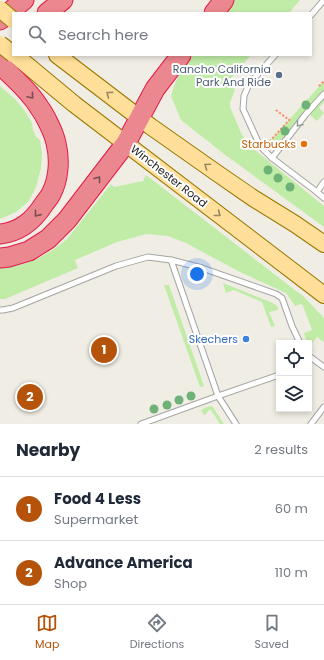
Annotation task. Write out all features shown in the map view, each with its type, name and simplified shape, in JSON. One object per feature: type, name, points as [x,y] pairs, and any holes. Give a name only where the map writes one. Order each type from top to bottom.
[{"type":"highway","points":[[0,20],[24,0]]},
{"type":"highway","points":[[48,12],[63,0]]},
{"type":"highway","points":[[215,12],[224,0]]},
{"type":"highway","points":[[0,234],[5,234],[21,228],[32,220],[51,194],[57,178],[58,159],[56,142],[48,123],[39,106],[22,86],[9,56]]},
{"type":"highway","points":[[0,258],[29,251],[48,239],[67,220],[126,143],[155,88],[180,56]]},
{"type":"main road","points":[[0,9],[12,19]]},
{"type":"main road","name":"Winchester Road","points":[[0,44],[9,56],[126,143],[324,295]]},
{"type":"main road","points":[[58,56],[150,126],[253,198],[324,244]]},
{"type":"lane","points":[[312,14],[324,0]]},
{"type":"lane","points":[[274,56],[249,84],[244,96],[243,109],[260,146],[272,158],[324,198]]},
{"type":"lane","points":[[272,158],[306,114],[324,94]]},
{"type":"lane","points":[[317,192],[324,182]]},
{"type":"lane","points":[[0,310],[13,308],[116,266],[148,257],[171,260],[202,268],[276,294],[282,298],[299,340]]},
{"type":"lane","points":[[171,260],[218,396],[236,424]]},
{"type":"lane","points":[[314,360],[324,367]]},
{"type":"lane","points":[[141,424],[276,376]]},
{"type":"lane","points":[[311,424],[324,408]]},
{"type":"path","points":[[276,110],[289,120]]},
{"type":"green space","points":[[233,0],[300,0],[290,12],[225,12]]},
{"type":"green space","points":[[192,56],[250,56],[228,82],[235,90],[230,102],[230,107],[242,135],[256,151],[324,206],[324,227],[224,154],[181,120],[171,96],[180,73]]},
{"type":"green space","points":[[324,81],[324,91],[274,149],[270,141]]},
{"type":"green space","points":[[0,86],[15,99],[25,111],[32,123],[36,137],[40,140],[42,154],[41,168],[36,187],[29,201],[16,212],[0,219]]},
{"type":"green space","points":[[324,98],[324,102],[319,108],[324,113],[317,121],[310,115]]},
{"type":"green space","points":[[146,175],[304,297],[324,318],[324,342],[317,337],[312,344],[312,340],[306,340],[304,333],[312,330],[303,306],[301,304],[295,306],[286,293],[240,272],[186,243],[168,236],[146,234],[117,242],[75,260],[78,268],[5,299],[0,299],[0,268],[23,264],[37,259],[54,249],[67,239],[111,184],[114,187],[143,181]]},
{"type":"green space","points":[[223,283],[273,303],[278,307],[278,310],[269,312],[275,326],[271,327],[262,302],[234,290],[226,293]]},
{"type":"green space","points":[[164,285],[169,285],[204,386],[200,387]]},
{"type":"green space","points":[[212,406],[224,424],[220,424],[211,410],[204,415],[201,410]]},
{"type":"place","name":"Rancho California Park And Ride","points":[[279,75]]},
{"type":"place","name":"Starbucks","points":[[304,144]]},
{"type":"place","name":"Skechers","points":[[246,339]]},
{"type":"place","name":"Food 4 Less","points":[[104,350]]},
{"type":"place","name":"Advance America","points":[[30,397]]}]
